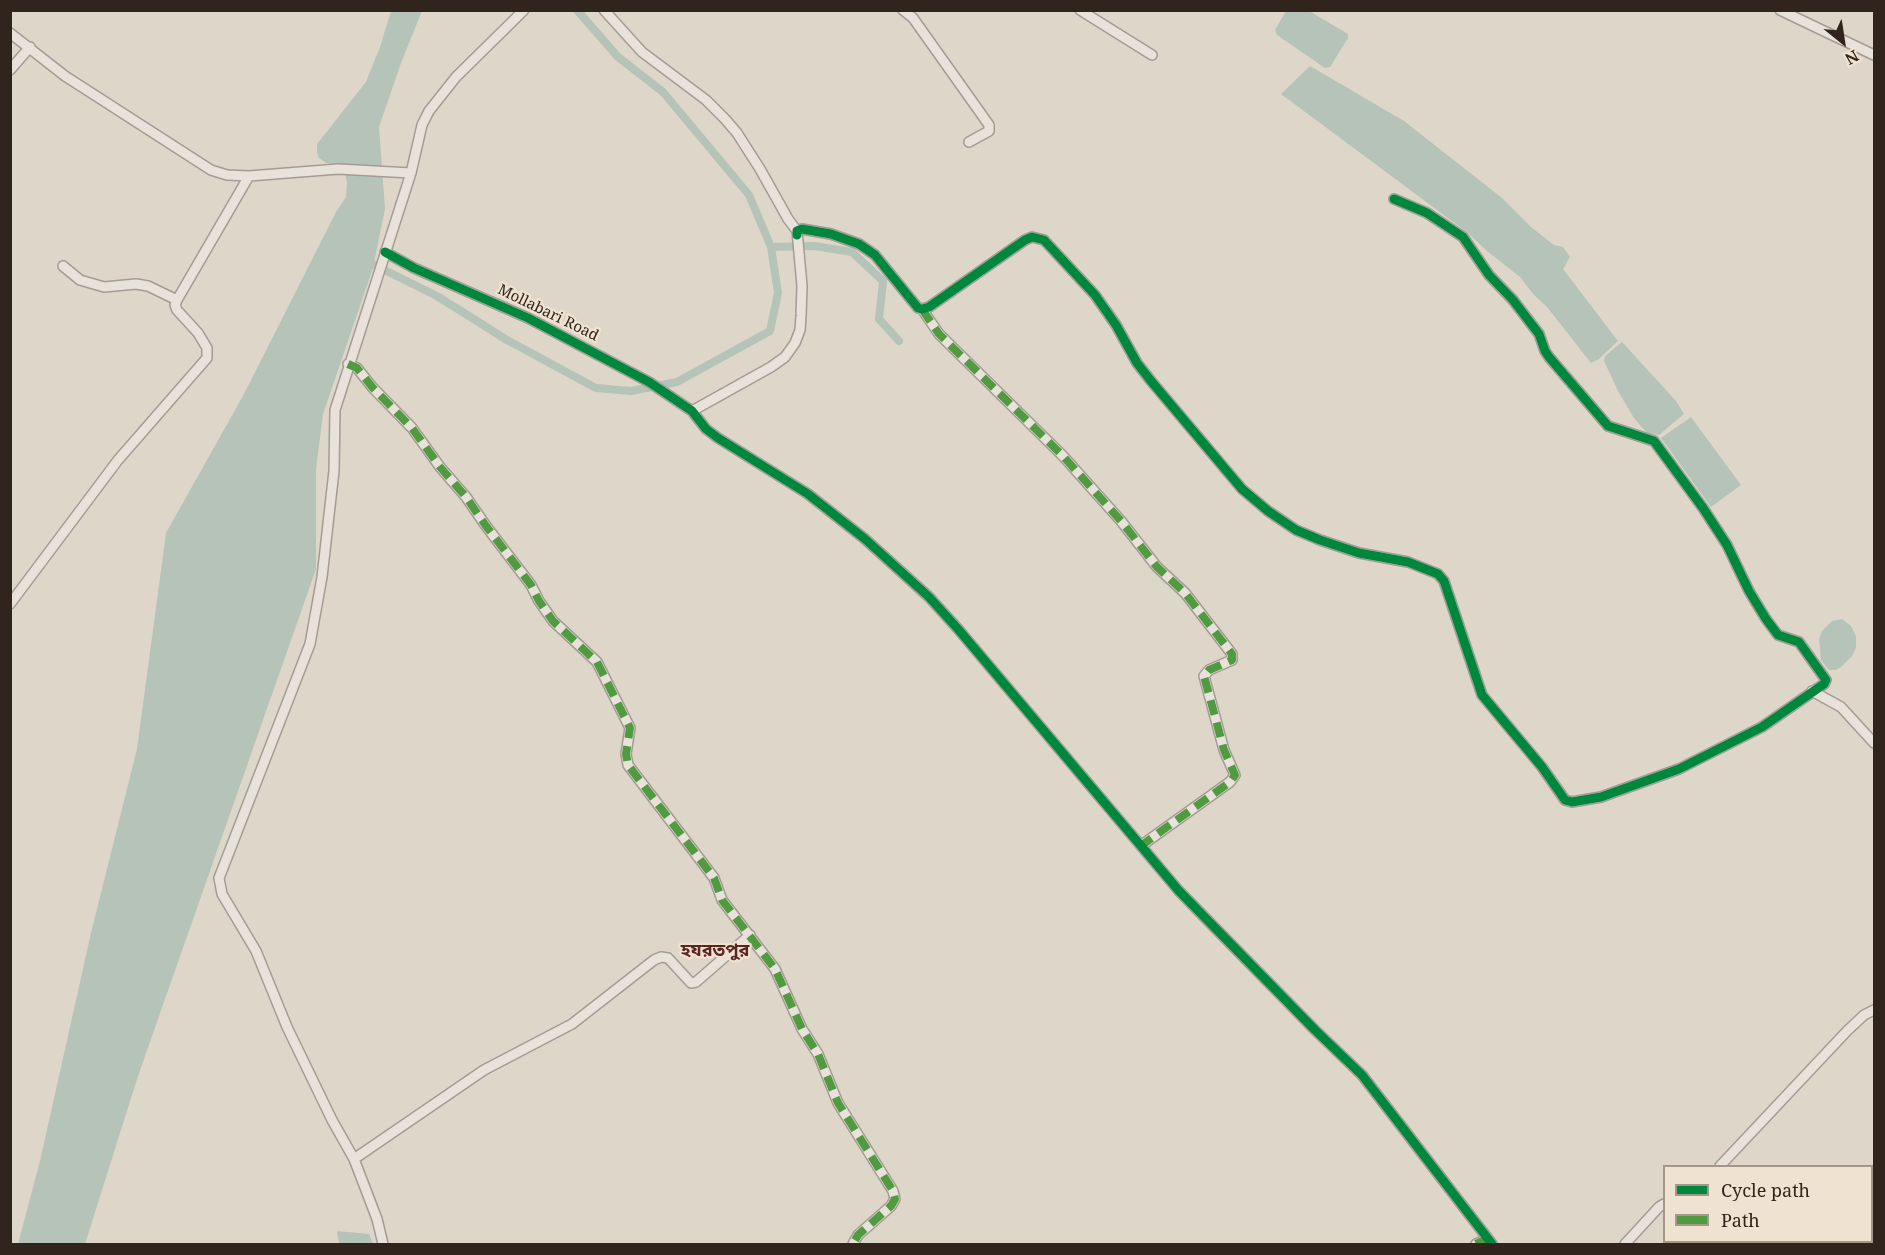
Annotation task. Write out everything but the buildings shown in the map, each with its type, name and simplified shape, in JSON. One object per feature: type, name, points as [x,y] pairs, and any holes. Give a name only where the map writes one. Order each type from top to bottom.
[{"type":"street","points":[[383,1245],[377,1219],[354,1159],[332,1120],[287,1027],[256,951],[222,894],[219,878],[310,645],[322,577],[334,471],[335,410],[411,173],[422,125],[429,111],[456,77],[524,10]]},
{"type":"street","points":[[604,10],[652,62],[706,100],[725,119],[737,133],[760,169],[797,233],[801,316],[800,330],[795,343],[784,357],[771,367],[692,411]]},
{"type":"street","points":[[903,10],[913,18],[988,125],[989,131],[969,142]]},
{"type":"street","points":[[1080,10],[1152,55]]},
{"type":"street","points":[[1780,10],[1875,55]]},
{"type":"street","points":[[10,33],[65,76],[211,170],[226,175],[249,176],[338,169],[411,173]]},
{"type":"street","points":[[10,70],[30,47]]},
{"type":"street","points":[[10,604],[118,460],[207,358],[207,348],[198,333],[175,305],[249,176]]},
{"type":"street","points":[[922,309],[929,307],[1025,240],[1032,237],[1044,240],[1095,295],[1116,325],[1137,363],[1242,489],[1296,530],[1359,553],[1408,562],[1438,574],[1444,581],[1482,695],[1542,767],[1564,800],[1572,802],[1601,797],[1679,769],[1762,727],[1826,680],[1799,642],[1776,633],[1749,591],[1727,545],[1654,441],[1608,426],[1549,357],[1539,334],[1513,300],[1489,275],[1463,237],[1427,213],[1394,199]]},
{"type":"street","points":[[797,233],[802,229],[831,234],[859,244],[875,255],[918,308],[922,309],[939,334],[1063,456],[1121,521],[1157,567],[1185,593],[1232,654],[1232,660],[1209,670],[1204,676],[1221,740],[1235,776],[1230,782],[1142,845]]},
{"type":"street","name":"Mollabari Road","points":[[383,257],[414,268],[528,318],[649,382],[692,411],[706,429],[718,438],[784,478],[842,521],[929,597],[1196,909],[1362,1075],[1489,1242]]},
{"type":"street","points":[[63,266],[80,280],[104,287],[148,286],[177,300]]},
{"type":"street","points":[[348,364],[357,368],[412,428],[531,585],[553,621],[597,662],[630,728],[626,754],[628,765],[714,878],[722,900],[775,969],[802,1029],[818,1054],[838,1103],[895,1199],[891,1206],[858,1234],[853,1245]]},
{"type":"street","points":[[1812,691],[1841,707],[1875,743]]},
{"type":"street","points":[[354,1159],[484,1070],[572,1024],[654,960],[661,957],[668,958],[691,983],[696,982],[750,936]]},
{"type":"street","points":[[1722,1165],[1847,1031],[1864,1015],[1875,1010]]},
{"type":"street","points":[[1625,1245],[1663,1205]]},
{"type":"street","points":[[1476,1245],[1489,1242]]},
{"type":"shaded area","points":[[391,11],[422,11],[379,127],[385,209],[373,268],[323,414],[316,469],[316,569],[138,1076],[85,1244],[18,1244],[40,1161],[91,933],[137,749],[166,533],[244,394],[336,212],[346,197],[347,182],[344,169],[339,164],[326,163],[319,158],[317,144],[366,82]]},
{"type":"shaded area","points":[[1286,11],[1309,11],[1348,34],[1348,38],[1330,67],[1325,68],[1277,35],[1275,30]]},
{"type":"shaded area","points":[[1310,66],[1404,121],[1502,198],[1531,227],[1554,245],[1563,247],[1570,257],[1563,269],[1618,341],[1599,359],[1591,363],[1520,277],[1468,233],[1281,94]]},
{"type":"shaded area","points":[[1622,342],[1676,401],[1684,414],[1659,435],[1647,433],[1634,418],[1604,361],[1605,356]]},
{"type":"shaded area","points":[[1691,417],[1741,485],[1711,507],[1661,438]]},
{"type":"shaded area","points":[[1842,619],[1851,626],[1856,636],[1856,648],[1842,666],[1836,670],[1829,670],[1821,660],[1819,639],[1822,631],[1832,621]]},
{"type":"shaded area","points":[[337,1231],[369,1234],[373,1244],[339,1244]]},
{"type":"waterway","points":[[364,260],[437,296],[507,340],[596,388],[631,391],[677,382],[770,331],[778,293],[771,247],[749,195],[663,92],[618,57],[577,10]]},
{"type":"waterway","points":[[771,247],[814,246],[852,252],[883,281],[879,319],[899,341]]},
{"type":"marked path","points":[[922,309],[939,334],[1063,456],[1121,521],[1157,567],[1185,593],[1232,654],[1232,660],[1209,670],[1204,676],[1224,750],[1235,775],[1230,782],[1142,845]]},
{"type":"marked path","points":[[348,364],[357,368],[412,428],[531,585],[553,621],[597,662],[630,728],[626,754],[628,765],[714,878],[722,900],[775,969],[802,1029],[818,1054],[838,1103],[893,1191],[895,1199],[891,1206],[858,1235],[853,1244]]},
{"type":"marked path","points":[[1476,1244],[1487,1239]]},
{"type":"cycle path","points":[[797,235],[797,231],[802,229],[831,234],[859,244],[875,255],[918,308],[922,309],[929,307],[1025,240],[1032,237],[1044,240],[1095,295],[1116,325],[1137,363],[1242,489],[1296,530],[1359,553],[1408,562],[1438,574],[1444,581],[1482,695],[1542,767],[1565,800],[1572,802],[1601,797],[1679,769],[1762,727],[1824,684],[1826,680],[1799,642],[1778,635],[1766,619],[1749,591],[1727,545],[1654,441],[1608,426],[1549,357],[1539,334],[1513,300],[1489,275],[1463,237],[1427,213],[1394,199]]},
{"type":"cycle path","points":[[385,252],[414,268],[528,318],[649,382],[692,411],[706,429],[718,438],[808,494],[865,539],[929,597],[958,629],[1179,891],[1362,1075],[1492,1244]]},
{"type":"district","name":"হযরতপুর","points":[[715,951]]}]
